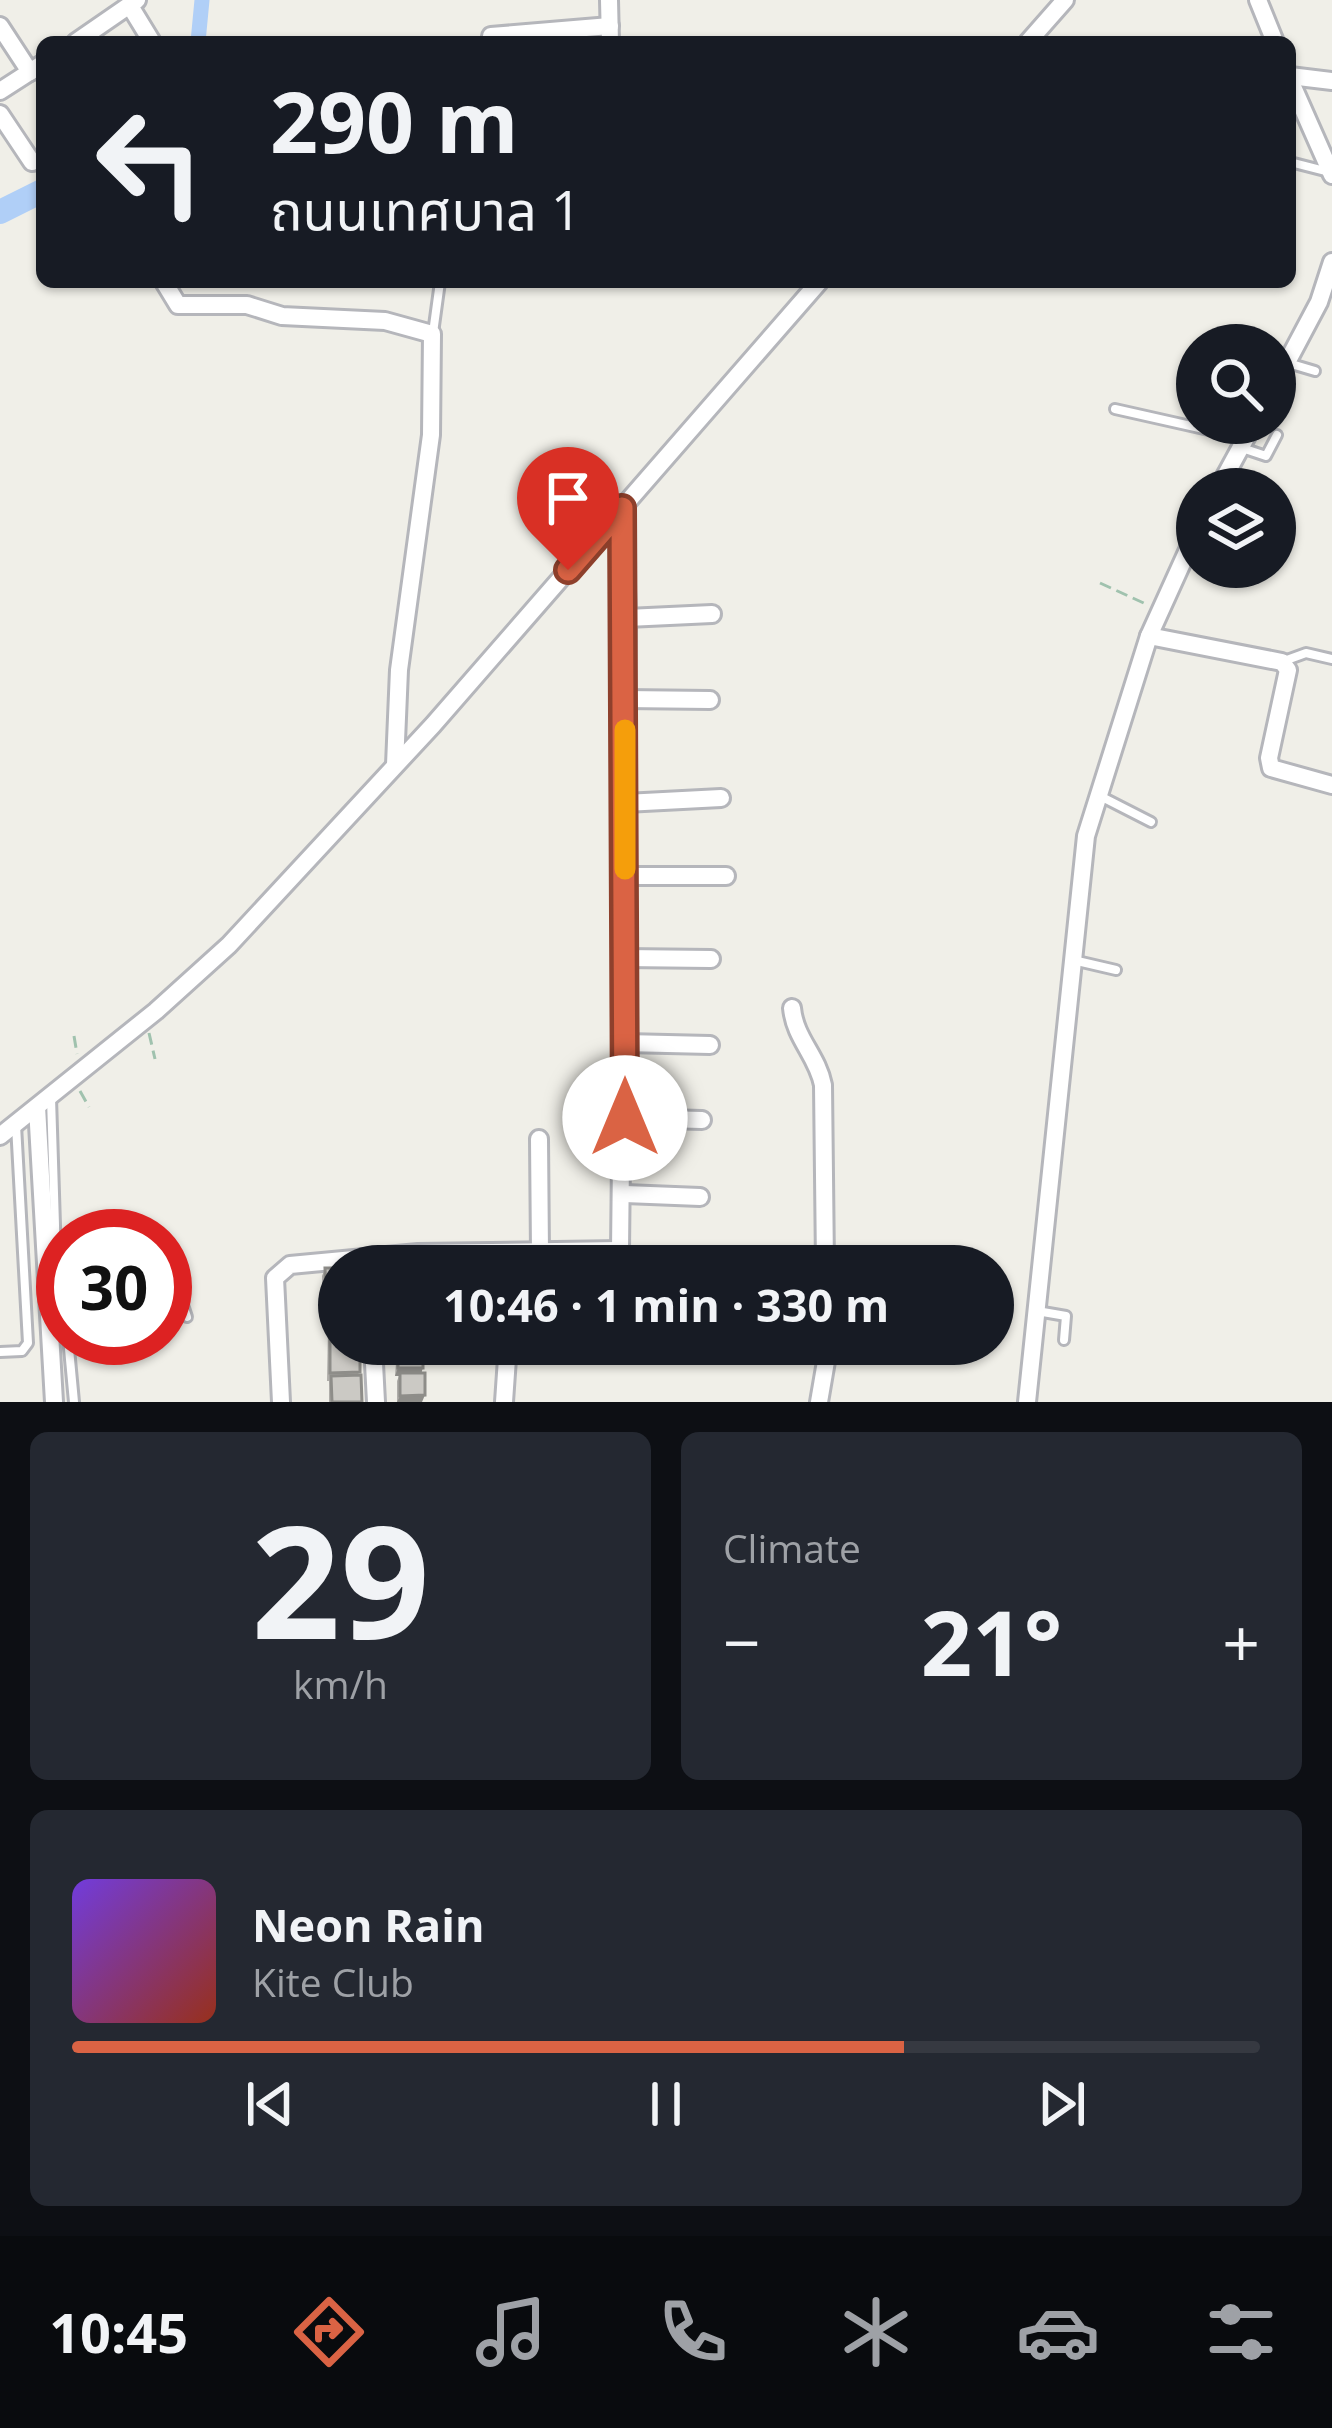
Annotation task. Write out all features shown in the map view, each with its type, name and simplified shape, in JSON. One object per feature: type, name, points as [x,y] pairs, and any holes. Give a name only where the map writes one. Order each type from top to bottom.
[{"type":"street","points":[[491,36],[610,34],[609,0]]},
{"type":"street","points":[[1258,0],[1273,36]]},
{"type":"street","points":[[1033,36],[1062,1]]},
{"type":"street","points":[[85,36],[133,3],[149,36]]},
{"type":"street","points":[[0,26],[36,68],[0,92]]},
{"type":"street","points":[[1296,78],[1332,81]]},
{"type":"street","points":[[1296,92],[1331,174]]},
{"type":"street","points":[[0,114],[32,162]]},
{"type":"street","points":[[1296,345],[1319,302],[1332,262]]},
{"type":"street","points":[[168,288],[178,304],[248,305],[296,318],[385,321],[433,334],[431,435],[396,691],[399,761]]},
{"type":"street","points":[[0,1136],[146,1020],[229,945],[433,725],[814,288]]},
{"type":"street","points":[[620,1245],[625,1194],[627,618],[622,508]]},
{"type":"street","points":[[1027,1402],[1072,960],[1095,794],[1149,636],[1176,582]]},
{"type":"street","points":[[627,618],[712,614]]},
{"type":"street","points":[[1149,636],[1282,662],[1288,670],[1268,758],[1271,768],[1332,785]]},
{"type":"street","points":[[625,698],[710,700]]},
{"type":"street","points":[[625,802],[721,798]]},
{"type":"street","points":[[625,876],[726,876]]},
{"type":"street","points":[[625,958],[711,959]]},
{"type":"street","points":[[792,1008],[796,1033],[815,1058],[824,1085],[825,1245]]},
{"type":"street","points":[[625,1042],[710,1045]]},
{"type":"street","points":[[44,1102],[54,1402]]},
{"type":"street","points":[[625,1118],[702,1120]]},
{"type":"street","points":[[539,1139],[540,1245]]},
{"type":"street","points":[[625,1194],[700,1197]]},
{"type":"street","points":[[281,1402],[278,1271],[290,1265],[318,1264]]},
{"type":"street","points":[[375,1365],[376,1402]]},
{"type":"street","points":[[504,1402],[507,1365]]},
{"type":"street","points":[[819,1402],[826,1365]]},
{"type":"lane","points":[[1296,164],[1331,174]]},
{"type":"lane","points":[[433,334],[439,288]]},
{"type":"lane","points":[[1296,365],[1315,371]]},
{"type":"lane","points":[[1115,409],[1176,421]]},
{"type":"lane","points":[[1255,444],[1266,456],[1272,444]]},
{"type":"lane","points":[[1282,662],[1306,653],[1332,659]]},
{"type":"lane","points":[[1095,794],[1151,822]]},
{"type":"lane","points":[[1072,960],[1116,970]]},
{"type":"lane","points":[[44,1102],[51,1209]]},
{"type":"lane","points":[[0,1352],[22,1351],[28,1342],[16,1124]]},
{"type":"lane","points":[[1035,1311],[1066,1316],[1064,1340]]},
{"type":"lane","points":[[71,1365],[74,1402]]},
{"type":"path","points":[[1100,584],[1160,611]]},
{"type":"path","points":[[146,1020],[155,1059]]},
{"type":"path","points":[[73,1079],[89,1107]]},
{"type":"building","points":[[330,1365],[360,1365],[360,1372],[330,1373]]},
{"type":"building","points":[[400,1373],[425,1373],[425,1395],[400,1396]]},
{"type":"building","points":[[361,1375],[362,1402],[332,1402],[331,1376]]},
{"type":"waterway","points":[[199,36],[202,0]]},
{"type":"waterway","points":[[0,212],[36,194]]},
{"type":"slow traffic","points":[[625,730],[625,869]]},
{"type":"route","points":[[568,570],[622,508],[627,618],[625,1118]]}]
